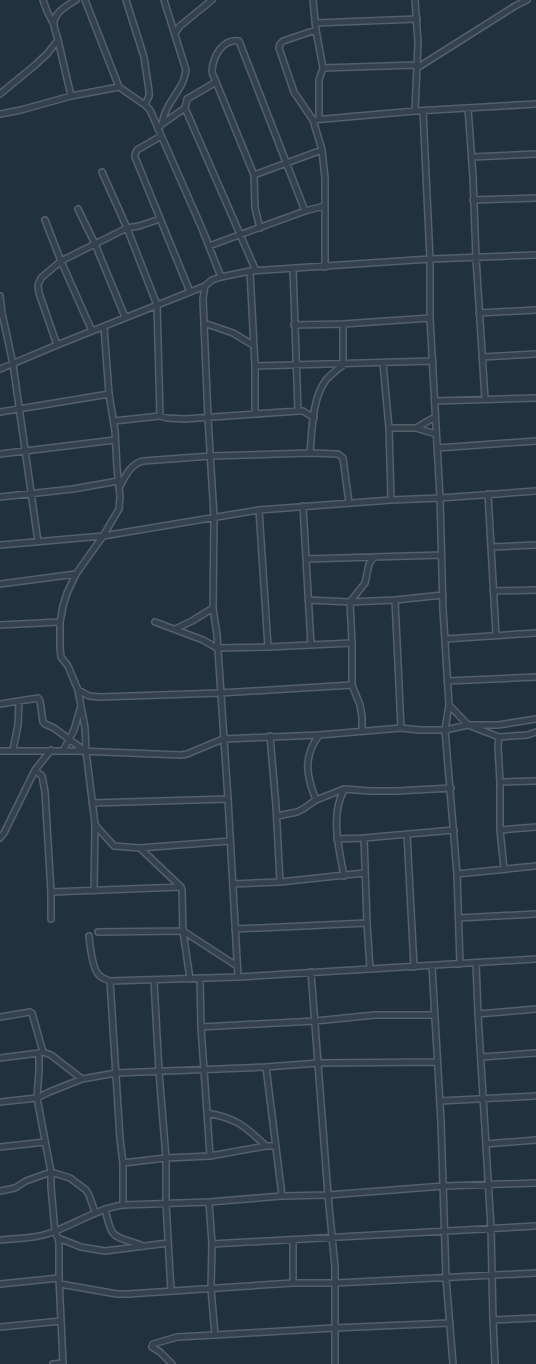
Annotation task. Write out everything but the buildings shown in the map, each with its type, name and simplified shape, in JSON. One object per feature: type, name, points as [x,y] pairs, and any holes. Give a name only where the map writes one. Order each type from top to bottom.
[{"type":"street","points":[[43,0],[46,11],[54,23],[71,96]]},
{"type":"street","points":[[54,23],[55,16],[76,0]]},
{"type":"street","points":[[86,0],[119,87],[145,105],[160,127]]},
{"type":"street","points":[[126,0],[144,57],[149,91],[145,105]]},
{"type":"street","points":[[164,0],[186,70],[186,77],[166,108],[160,127],[161,136],[221,277]]},
{"type":"street","points":[[175,33],[180,26],[212,0]]},
{"type":"street","points":[[313,0],[323,68],[319,80],[316,120],[325,178],[325,267]]},
{"type":"street","points":[[415,0],[418,42],[415,111]]},
{"type":"street","points":[[511,0],[515,6]]},
{"type":"street","points":[[323,68],[417,66],[527,0]]},
{"type":"street","points":[[315,23],[417,19]]},
{"type":"street","points":[[316,30],[283,41],[279,48],[294,92],[316,120]]},
{"type":"street","points":[[0,92],[34,66],[58,40]]},
{"type":"street","points":[[260,228],[255,208],[254,175],[212,72],[217,53],[221,46],[228,42],[239,41],[304,211]]},
{"type":"street","points":[[216,82],[186,99],[185,108],[241,235],[253,271],[253,346],[256,366],[255,414]]},
{"type":"street","points":[[0,115],[71,96],[119,87]]},
{"type":"street","points":[[316,120],[415,111],[536,104]]},
{"type":"street","points":[[160,127],[185,108]]},
{"type":"street","points":[[468,108],[485,399]]},
{"type":"street","points":[[423,111],[430,259],[430,318],[440,498],[448,705],[446,730],[457,874],[460,964]]},
{"type":"street","points":[[161,136],[137,150],[135,157],[190,292]]},
{"type":"street","points":[[254,175],[322,150]]},
{"type":"street","points":[[472,157],[536,154]]},
{"type":"street","points":[[102,172],[127,228],[157,305],[160,416]]},
{"type":"street","points":[[473,200],[536,198]]},
{"type":"street","points":[[209,246],[304,211],[324,206]]},
{"type":"street","points":[[78,209],[95,244],[125,318]]},
{"type":"street","points":[[57,345],[39,293],[38,285],[41,278],[61,261],[127,228],[160,219]]},
{"type":"street","points":[[45,220],[92,331]]},
{"type":"street","points":[[0,369],[205,286],[212,280],[221,277],[253,271],[430,259],[536,255]]},
{"type":"street","points":[[293,269],[298,411]]},
{"type":"street","points":[[205,286],[203,299],[214,517],[213,608],[228,800],[238,977]]},
{"type":"street","points":[[0,296],[13,364],[38,542]]},
{"type":"street","points":[[479,313],[536,310]]},
{"type":"street","points":[[294,325],[343,324],[430,318]]},
{"type":"street","points":[[204,323],[233,332],[253,346]]},
{"type":"street","points":[[343,324],[343,365]]},
{"type":"street","points":[[94,890],[95,824],[84,728],[78,690],[68,666],[61,657],[60,622],[62,606],[76,574],[103,536],[119,509],[116,440],[109,394],[104,326]]},
{"type":"street","points":[[482,357],[536,354]]},
{"type":"street","points":[[256,366],[433,361]]},
{"type":"street","points":[[383,362],[391,500]]},
{"type":"street","points":[[310,453],[318,392],[331,375],[343,365]]},
{"type":"street","points":[[0,412],[109,394]]},
{"type":"street","points":[[435,401],[536,398]]},
{"type":"street","points":[[114,421],[160,416],[179,419],[208,418],[298,411],[314,418]]},
{"type":"street","points":[[416,428],[435,417]]},
{"type":"street","points":[[388,428],[416,428],[436,434]]},
{"type":"street","points":[[0,454],[116,440]]},
{"type":"street","points":[[437,448],[536,442]]},
{"type":"street","points":[[119,489],[125,477],[138,462],[211,456],[338,454],[343,458],[349,503]]},
{"type":"street","points":[[0,497],[32,495],[118,481]]},
{"type":"street","points":[[0,545],[103,536],[259,510],[536,491]]},
{"type":"street","points":[[488,494],[496,635]]},
{"type":"street","points":[[303,506],[311,645]]},
{"type":"street","points":[[259,510],[268,647]]},
{"type":"street","points":[[491,548],[536,545]]},
{"type":"street","points":[[306,559],[441,555]]},
{"type":"street","points":[[362,731],[360,705],[352,685],[350,602],[365,583],[369,564],[374,557]]},
{"type":"street","points":[[0,584],[76,574]]},
{"type":"street","points":[[493,591],[536,590]]},
{"type":"street","points":[[308,600],[350,602],[443,595]]},
{"type":"street","points":[[395,600],[401,728]]},
{"type":"street","points":[[175,629],[213,608]]},
{"type":"street","points":[[0,625],[60,622]]},
{"type":"street","points":[[155,622],[203,640],[217,648],[352,643]]},
{"type":"street","points":[[445,639],[536,633]]},
{"type":"street","points":[[447,681],[536,677]]},
{"type":"street","points":[[78,690],[94,697],[220,693],[352,685]]},
{"type":"street","points":[[0,704],[38,698],[43,722],[86,751]]},
{"type":"street","points":[[14,750],[19,702]]},
{"type":"street","points":[[448,705],[468,725],[498,737],[536,732]]},
{"type":"street","points":[[63,751],[74,730],[81,706]]},
{"type":"street","points":[[0,751],[52,750],[181,755],[223,738],[320,735],[401,728],[446,730],[468,725],[498,725],[536,719]]},
{"type":"street","points":[[316,800],[308,777],[308,768],[311,746],[320,735]]},
{"type":"street","points":[[270,736],[277,816],[280,882]]},
{"type":"street","points":[[498,737],[500,830],[504,869]]},
{"type":"street","points":[[0,838],[35,770],[52,750]]},
{"type":"street","points":[[35,770],[42,776],[44,781],[52,892],[51,919]]},
{"type":"street","points":[[500,782],[536,781]]},
{"type":"street","points":[[277,816],[297,812],[316,800],[344,789],[397,791],[451,788]]},
{"type":"street","points":[[344,789],[337,805],[337,839],[344,876]]},
{"type":"street","points":[[92,803],[228,800]]},
{"type":"street","points":[[95,824],[114,846],[140,848],[230,841]]},
{"type":"street","points":[[500,830],[536,827]]},
{"type":"street","points":[[337,839],[454,830]]},
{"type":"street","points":[[407,834],[414,967]]},
{"type":"street","points":[[364,838],[366,923],[370,970]]},
{"type":"street","points":[[140,848],[181,887],[183,931],[190,979]]},
{"type":"street","points":[[457,874],[536,866]]},
{"type":"street","points":[[233,884],[280,882],[364,874]]},
{"type":"street","points":[[52,892],[181,887]]},
{"type":"street","points":[[459,918],[536,914]]},
{"type":"street","points":[[235,929],[366,923]]},
{"type":"street","points":[[98,932],[183,931],[237,966]]},
{"type":"street","points":[[89,936],[94,967],[98,975],[110,981],[238,977],[536,959]]},
{"type":"street","points":[[476,963],[487,1184],[491,1228],[495,1364]]},
{"type":"street","points":[[432,966],[444,1186],[446,1278],[453,1364]]},
{"type":"street","points":[[311,972],[333,1238],[335,1364]]},
{"type":"street","points":[[200,978],[201,1027],[210,1156]]},
{"type":"street","points":[[110,981],[123,1163],[123,1205]]},
{"type":"street","points":[[154,981],[166,1158],[166,1203],[171,1290]]},
{"type":"street","points":[[478,1014],[536,1010]]},
{"type":"street","points":[[0,1018],[32,1013],[41,1053],[37,1098],[51,1172],[55,1232],[59,1243],[63,1364],[53,1364]]},
{"type":"street","points":[[201,1027],[315,1021],[375,1015],[434,1015]]},
{"type":"street","points":[[0,1058],[41,1053],[51,1055],[82,1079]]},
{"type":"street","points":[[481,1057],[536,1053]]},
{"type":"street","points":[[0,1102],[37,1098],[82,1079],[116,1073],[319,1063],[437,1062]]},
{"type":"street","points":[[266,1067],[282,1196]]},
{"type":"street","points":[[440,1101],[536,1096]]},
{"type":"street","points":[[207,1113],[222,1115],[237,1121],[266,1146]]},
{"type":"street","points":[[486,1144],[536,1140]]},
{"type":"street","points":[[0,1147],[45,1142]]},
{"type":"street","points":[[123,1163],[166,1158],[210,1156],[275,1146]]},
{"type":"street","points":[[0,1191],[15,1188],[26,1180],[51,1172],[70,1178],[86,1190],[95,1212]]},
{"type":"street","points":[[0,1240],[44,1236],[95,1212],[123,1205],[328,1195],[444,1186],[536,1183]]},
{"type":"street","points":[[209,1202],[212,1244],[211,1289],[215,1335]]},
{"type":"street","points":[[105,1209],[112,1233],[115,1236],[143,1246]]},
{"type":"street","points":[[212,1244],[536,1226]]},
{"type":"street","points":[[58,1238],[81,1247],[105,1251],[168,1243]]},
{"type":"street","points":[[293,1240],[293,1283]]},
{"type":"street","points":[[0,1284],[59,1281],[118,1294],[128,1294],[293,1283],[335,1283],[536,1273]]},
{"type":"street","points":[[493,1320],[536,1318]]},
{"type":"street","points":[[0,1327],[61,1321]]},
{"type":"street","points":[[172,1364],[152,1347],[153,1344],[177,1337],[450,1323]]}]
